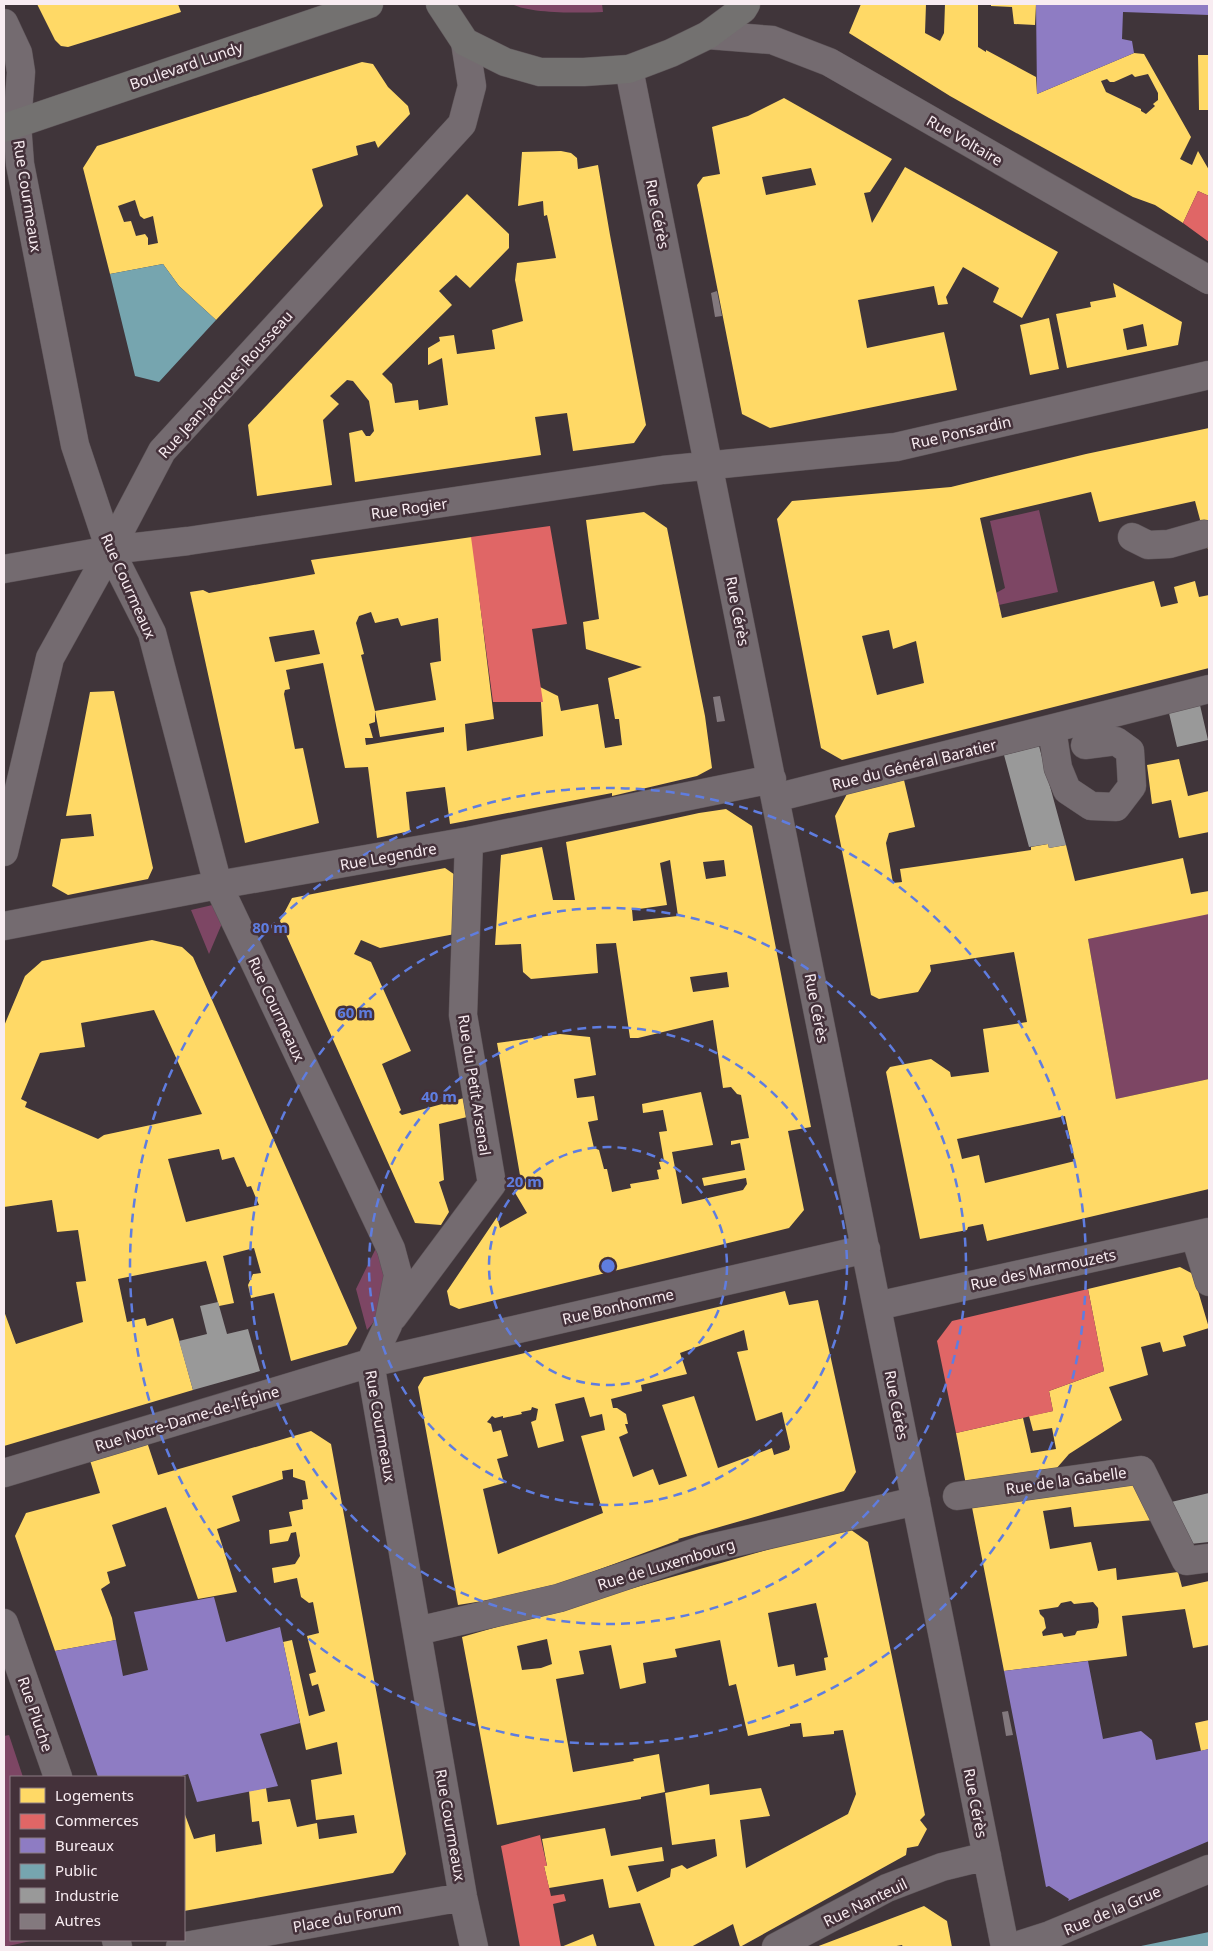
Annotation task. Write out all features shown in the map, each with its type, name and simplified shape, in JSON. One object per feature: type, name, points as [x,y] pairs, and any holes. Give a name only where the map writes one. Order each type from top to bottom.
[{"type":"main road","name":"Boulevard Lundy","points":[[10,126],[369,4]]},
{"type":"main road","points":[[440,4],[465,42],[505,62],[540,72],[629,69],[671,53],[708,34],[743,9],[746,4]]},
{"type":"street","name":"Rue Courmeaux","points":[[4,23],[18,52],[21,72],[10,126],[20,164],[75,445],[110,550],[152,633],[218,885],[391,1249],[398,1275],[388,1325],[370,1363],[463,1897]]},
{"type":"street","name":"Rue Voltaire","points":[[708,34],[772,40],[829,62],[1209,280]]},
{"type":"street","name":"Rue Jean-Jacques Rousseau","points":[[4,852],[50,658],[162,451],[462,124],[472,86],[465,42]]},
{"type":"street","name":"Rue Cérès","points":[[629,69],[1005,1947]]},
{"type":"street","name":"Rue Ponsardin","points":[[708,464],[896,447],[1209,375]]},
{"type":"street","name":"Rue Rogier","points":[[4,568],[110,550],[197,540],[708,464]]},
{"type":"street","points":[[1132,537],[1148,545],[1169,544],[1204,534]]},
{"type":"street","name":"Rue du Général Baratier","points":[[774,789],[1052,729],[1209,689]]},
{"type":"street","points":[[1052,729],[1058,768],[1067,790],[1091,806],[1116,807],[1132,786],[1130,751],[1116,741],[1085,745]]},
{"type":"street","name":"Rue Legendre","points":[[4,926],[218,885],[774,789]]},
{"type":"street","name":"Rue du Petit Arsenal","points":[[388,1325],[492,1184],[463,1015],[469,841]]},
{"type":"street","points":[[1202,1234],[1209,1282]]},
{"type":"street","name":"Rue des Marmouzets","points":[[877,1306],[1202,1234]]},
{"type":"street","name":"Rue Bonhomme","points":[[370,1363],[866,1249]]},
{"type":"street","name":"Rue Notre-Dame-de-l'Épine","points":[[4,1473],[370,1363]]},
{"type":"street","name":"Rue de la Gabelle","points":[[957,1496],[1141,1470],[1198,1560]]},
{"type":"street","name":"Rue de Luxembourg","points":[[417,1631],[559,1598],[702,1550],[916,1501]]},
{"type":"street","name":"Rue Pluche","points":[[4,1623],[58,1776]]},
{"type":"street","name":"Rue Nanteuil","points":[[776,1947],[887,1888],[942,1867],[986,1856]]},
{"type":"street","name":"Rue de la Grue","points":[[1013,1947],[1050,1935],[1209,1869]]},
{"type":"street","points":[[463,1897],[474,1947]]},
{"type":"street","name":"Place du Forum","points":[[180,1947],[463,1897]]},
{"type":"shaded area","points":[[512,4],[602,4],[603,12],[570,13],[531,10]]},
{"type":"shaded area","points":[[1039,510],[1058,592],[999,605],[996,593],[1005,588],[990,521]]},
{"type":"shaded area","points":[[221,903],[226,914],[209,954],[191,910]]},
{"type":"shaded area","points":[[1209,913],[1209,1079],[1116,1099],[1088,939]]},
{"type":"shaded area","points":[[376,1248],[385,1282],[384,1301],[376,1320],[367,1330],[356,1289]]},
{"type":"shaded area","points":[[9,1735],[23,1776],[10,1776],[10,1941],[31,1941],[4,1947],[4,1736]]},
{"type":"building: Logements","points":[[37,4],[178,4],[181,12],[68,47],[61,46],[55,40]]},
{"type":"building: Logements","points":[[861,4],[926,4],[925,33],[940,41],[944,33],[945,4],[978,4],[978,47],[1036,77],[1037,94],[1134,53],[1144,54],[1191,137],[1180,159],[1192,165],[1198,151],[1209,170],[1209,196],[1198,191],[1183,223],[1155,205],[1133,197],[950,96],[849,33]],"holes":[[[1132,74],[1135,77],[1148,74],[1158,93],[1158,100],[1153,104],[1155,106],[1146,114],[1141,109],[1106,92],[1101,81],[1107,79],[1110,82],[1114,82]]]},
{"type":"building: Logements","points":[[991,4],[1036,4],[1035,25],[1014,24],[1012,7],[991,6]]},
{"type":"building: Logements","points":[[1198,55],[1209,55],[1209,110],[1199,110]]},
{"type":"building: Logements","points":[[362,62],[373,64],[388,87],[408,106],[410,114],[378,148],[375,141],[356,146],[358,155],[312,169],[323,206],[216,320],[179,286],[163,264],[110,274],[83,168],[97,146]],"holes":[[[135,200],[140,216],[144,219],[153,216],[158,243],[148,245],[148,238],[145,234],[136,236],[131,221],[124,222],[118,206]]]},
{"type":"building: Logements","points":[[784,98],[892,159],[870,192],[864,193],[872,223],[905,167],[1058,252],[1022,318],[993,302],[999,288],[963,267],[946,297],[948,304],[938,305],[934,286],[858,300],[867,348],[944,332],[957,390],[770,428],[742,414],[697,185],[703,177],[720,174],[712,127],[748,116]],"holes":[[[811,168],[816,185],[766,195],[762,177]]]},
{"type":"building: Logements","points":[[561,151],[571,153],[577,158],[578,169],[598,165],[646,425],[634,443],[573,451],[567,413],[535,417],[541,455],[355,482],[349,433],[362,430],[366,436],[370,436],[374,431],[369,401],[353,381],[347,380],[330,396],[339,404],[323,420],[332,485],[257,496],[248,425],[467,194],[509,234],[509,248],[470,288],[456,275],[439,291],[452,305],[382,374],[392,384],[395,403],[418,400],[419,410],[448,405],[442,358],[428,365],[428,348],[440,341],[439,337],[454,335],[457,354],[495,349],[492,330],[523,321],[515,280],[517,263],[556,258],[547,215],[544,216],[543,201],[518,206],[522,152]]},
{"type":"building: Logements","points":[[1113,283],[1182,322],[1178,345],[1067,368],[1056,314],[1091,307],[1090,302],[1116,297]],"holes":[[[1143,324],[1147,346],[1127,350],[1123,329]]]},
{"type":"building: Logements","points":[[1049,318],[1059,369],[1030,375],[1020,325]]},
{"type":"building: Logements","points":[[1209,428],[1209,553],[1195,501],[1099,522],[1091,492],[980,518],[1002,618],[1154,581],[1161,607],[1178,603],[1174,587],[1195,581],[1199,597],[1209,595],[1209,668],[842,760],[821,748],[777,519],[792,501],[951,487],[1086,454]],"holes":[[[889,630],[893,649],[916,641],[924,683],[877,695],[862,636]]]},
{"type":"building: Logements","points":[[644,512],[667,528],[705,716],[712,768],[697,776],[612,796],[612,793],[450,824],[445,787],[406,792],[410,831],[377,838],[368,767],[345,768],[323,663],[286,670],[290,689],[285,690],[284,694],[295,749],[303,748],[319,823],[245,843],[190,592],[203,590],[209,593],[315,574],[311,560],[472,537],[494,719],[465,724],[467,751],[543,736],[540,687],[558,696],[561,711],[598,704],[605,748],[622,745],[619,719],[615,719],[608,678],[642,667],[586,649],[583,622],[599,619],[586,520]],"holes":[[[371,612],[375,623],[398,618],[401,626],[438,618],[441,661],[430,663],[436,700],[375,711],[361,655],[364,654],[356,623],[359,616]],[[314,630],[320,654],[275,662],[269,637]],[[375,711],[380,737],[444,727],[444,732],[366,745],[365,738],[373,738],[369,724],[375,722]]]},
{"type":"building: Logements","points":[[114,691],[153,868],[148,879],[68,895],[52,886],[61,839],[94,836],[91,814],[66,816],[90,692]]},
{"type":"building: Logements","points":[[1179,759],[1188,796],[1209,791],[1209,832],[1179,838],[1171,800],[1152,804],[1147,765]]},
{"type":"building: Logements","points":[[904,780],[915,827],[889,833],[886,843],[893,883],[902,882],[900,869],[1031,850],[1031,847],[1048,844],[1049,848],[1066,845],[1075,881],[1183,858],[1191,894],[1209,891],[1209,914],[1088,939],[1116,1099],[1209,1079],[1209,1189],[987,1241],[983,1224],[968,1227],[967,1230],[920,1239],[886,1072],[890,1067],[931,1059],[950,1072],[951,1077],[989,1072],[983,1029],[1027,1022],[1014,952],[930,965],[931,971],[918,992],[879,999],[871,995],[835,816],[847,794]],"holes":[[[1065,1116],[1075,1161],[985,1183],[979,1155],[962,1159],[957,1139]]]},
{"type":"building: Logements","points":[[726,809],[752,826],[811,1127],[788,1131],[804,1210],[789,1228],[459,1309],[450,1305],[447,1291],[497,1217],[500,1228],[527,1213],[514,1191],[521,1181],[497,1043],[560,1034],[590,1037],[596,1075],[574,1079],[577,1098],[594,1096],[598,1120],[588,1122],[594,1148],[599,1150],[604,1169],[607,1169],[612,1192],[631,1188],[630,1184],[659,1179],[657,1170],[661,1169],[659,1162],[664,1161],[659,1132],[667,1131],[663,1110],[643,1113],[642,1104],[701,1092],[713,1145],[672,1152],[682,1204],[743,1190],[747,1184],[746,1178],[704,1186],[702,1178],[745,1170],[740,1143],[731,1145],[731,1141],[749,1138],[741,1095],[737,1094],[731,1087],[723,1088],[713,1020],[638,1038],[630,1038],[616,943],[596,944],[598,973],[531,979],[523,972],[521,944],[495,945],[501,855],[542,847],[553,900],[575,900],[566,842],[699,813]],"holes":[[[670,860],[678,916],[633,921],[632,910],[667,905],[660,863]],[[724,860],[726,876],[706,879],[703,862]],[[727,972],[729,987],[693,992],[690,977]]]},
{"type":"building: Logements","points":[[445,868],[458,877],[455,934],[380,948],[361,940],[354,954],[371,962],[411,1051],[382,1064],[401,1110],[399,1112],[402,1115],[464,1098],[467,1117],[439,1124],[444,1180],[439,1182],[449,1212],[441,1225],[415,1223],[280,921],[292,898]]},
{"type":"building: Logements","points":[[152,940],[182,947],[193,957],[357,1328],[347,1345],[291,1361],[274,1293],[251,1298],[248,1285],[253,1274],[261,1273],[254,1248],[223,1256],[234,1303],[219,1306],[206,1261],[118,1279],[127,1322],[145,1318],[147,1326],[173,1318],[193,1390],[4,1446],[4,1311],[16,1344],[83,1322],[76,1282],[86,1281],[78,1230],[57,1232],[52,1200],[4,1207],[4,1026],[25,976],[42,961]],"holes":[[[154,1010],[202,1114],[104,1135],[98,1139],[25,1107],[27,1102],[21,1099],[40,1053],[85,1047],[81,1023]],[[219,1149],[222,1160],[234,1157],[247,1187],[251,1186],[259,1205],[186,1222],[168,1159]]]},
{"type":"building: Logements","points":[[1180,1267],[1193,1274],[1209,1328],[1183,1336],[1186,1346],[1163,1352],[1160,1342],[1141,1347],[1148,1375],[1109,1387],[1122,1420],[1069,1454],[1049,1477],[967,1490],[956,1433],[1023,1418],[1031,1453],[1056,1449],[1052,1428],[1033,1431],[1029,1416],[1053,1411],[1049,1391],[1104,1371],[1088,1289]]},
{"type":"building: Logements","points":[[785,1291],[789,1305],[818,1300],[856,1472],[844,1491],[678,1539],[538,1592],[458,1605],[418,1387],[424,1377]],"holes":[[[744,1330],[748,1350],[737,1352],[756,1421],[782,1412],[790,1447],[789,1450],[774,1455],[772,1448],[718,1468],[694,1396],[662,1405],[687,1476],[659,1485],[653,1469],[633,1477],[619,1437],[628,1433],[625,1424],[628,1424],[626,1414],[617,1408],[613,1408],[611,1399],[642,1391],[641,1385],[687,1374],[680,1353]],[[584,1397],[590,1417],[602,1414],[605,1430],[581,1436],[603,1513],[498,1554],[483,1489],[504,1483],[497,1459],[508,1456],[501,1430],[493,1432],[491,1424],[487,1422],[492,1416],[495,1418],[503,1416],[503,1418],[522,1414],[521,1412],[531,1410],[532,1407],[538,1409],[536,1420],[531,1422],[538,1448],[564,1441],[555,1404]]]},
{"type":"building: Logements","points":[[311,1431],[331,1444],[406,1854],[393,1873],[185,1911],[185,1815],[194,1839],[215,1834],[216,1852],[262,1844],[259,1821],[252,1822],[249,1791],[266,1788],[268,1802],[290,1799],[297,1827],[317,1823],[319,1839],[357,1833],[354,1815],[316,1820],[311,1780],[342,1774],[337,1742],[306,1750],[283,1642],[292,1640],[309,1716],[325,1711],[318,1684],[312,1686],[309,1674],[316,1672],[307,1636],[319,1633],[313,1602],[309,1603],[301,1597],[297,1578],[274,1583],[272,1568],[295,1564],[300,1556],[296,1532],[291,1533],[288,1541],[270,1544],[269,1530],[292,1526],[289,1512],[303,1509],[302,1500],[308,1499],[305,1481],[293,1477],[293,1469],[282,1471],[283,1479],[232,1496],[240,1521],[217,1529],[237,1592],[198,1599],[166,1507],[112,1525],[126,1566],[107,1572],[110,1583],[101,1589],[112,1618],[116,1640],[55,1651],[15,1536],[26,1513],[100,1493],[89,1457],[146,1439],[158,1475]]},
{"type":"building: Logements","points":[[1133,1477],[1154,1520],[1074,1527],[1071,1507],[1043,1511],[1050,1549],[1091,1542],[1098,1571],[1116,1568],[1117,1580],[1178,1572],[1182,1587],[1209,1581],[1209,1645],[1193,1648],[1185,1609],[1122,1616],[1127,1656],[1004,1671],[970,1497]],"holes":[[[1071,1601],[1074,1604],[1093,1602],[1098,1608],[1099,1622],[1097,1628],[1077,1631],[1075,1635],[1064,1637],[1062,1633],[1043,1636],[1042,1632],[1046,1628],[1044,1618],[1039,1610],[1058,1607],[1061,1603]]]},
{"type":"building: Logements","points":[[847,1527],[868,1542],[925,1815],[920,1820],[927,1829],[918,1846],[907,1848],[906,1855],[740,1947],[733,1924],[691,1947],[655,1947],[640,1903],[609,1908],[603,1879],[549,1888],[544,1866],[547,1866],[542,1839],[605,1828],[611,1856],[662,1847],[664,1861],[628,1866],[637,1892],[670,1877],[671,1869],[682,1865],[687,1869],[717,1856],[715,1839],[672,1845],[665,1793],[709,1784],[710,1795],[761,1788],[770,1816],[740,1820],[746,1868],[848,1814],[856,1794],[843,1730],[834,1731],[834,1734],[803,1737],[801,1723],[790,1724],[790,1726],[748,1736],[736,1684],[729,1686],[720,1640],[675,1649],[677,1657],[643,1663],[646,1683],[620,1689],[611,1645],[579,1651],[584,1674],[556,1679],[573,1772],[634,1761],[633,1759],[659,1754],[665,1792],[641,1797],[641,1799],[497,1825],[462,1637]],"holes":[[[816,1603],[828,1657],[824,1658],[826,1670],[796,1676],[794,1664],[778,1667],[768,1613]],[[547,1639],[552,1664],[541,1668],[522,1670],[517,1646]]]},
{"type":"building: Logements","points":[[1209,1720],[1209,1749],[1201,1751],[1195,1723]]},
{"type":"building: Logements","points":[[924,1906],[947,1921],[952,1947],[903,1947],[902,1945],[891,1947],[816,1947]]},
{"type":"building: Logements","points":[[593,1934],[597,1947],[561,1947]]},
{"type":"building: Commerces","points":[[1198,191],[1209,196],[1209,242],[1183,223]]},
{"type":"building: Commerces","points":[[550,526],[567,624],[532,629],[543,702],[493,702],[471,537]]},
{"type":"building: Commerces","points":[[1088,1289],[1104,1371],[1049,1391],[1053,1411],[956,1433],[937,1341],[952,1321]]},
{"type":"building: Commerces","points":[[540,1835],[547,1866],[544,1866],[551,1896],[564,1894],[566,1901],[553,1904],[561,1947],[520,1947],[501,1846]]},
{"type":"building: Bureaux","points":[[1036,4],[1209,4],[1209,15],[1123,12],[1122,39],[1132,41],[1134,53],[1037,94]]},
{"type":"building: Bureaux","points":[[214,1597],[226,1642],[280,1627],[300,1723],[260,1734],[278,1786],[197,1802],[188,1774],[181,1776],[98,1776],[55,1651],[116,1640],[123,1676],[148,1670],[134,1612]]},
{"type":"building: Bureaux","points":[[1088,1661],[1103,1739],[1141,1731],[1152,1740],[1156,1760],[1209,1749],[1209,1841],[1068,1901],[1069,1899],[1049,1886],[1046,1887],[1004,1671]]},
{"type":"building: Public","points":[[163,264],[179,286],[216,320],[159,382],[135,376],[110,274]]},
{"type":"building: Public","points":[[1209,1932],[1209,1947],[1141,1947],[1141,1946]]},
{"type":"building: Industrie","points":[[1200,705],[1208,740],[1177,747],[1169,713]]},
{"type":"building: Industrie","points":[[1039,746],[1066,845],[1049,848],[1048,844],[1029,847],[1004,755]]},
{"type":"building: Industrie","points":[[218,1302],[227,1334],[248,1329],[260,1371],[193,1390],[179,1341],[207,1334],[200,1306]]},
{"type":"building: Industrie","points":[[1209,1493],[1209,1542],[1190,1544],[1167,1503]]},
{"type":"building: Autres","points":[[717,291],[722,316],[715,317],[711,293]]},
{"type":"building: Autres","points":[[720,696],[725,721],[717,722],[713,697]]},
{"type":"building: Autres","points":[[1008,1711],[1013,1735],[1006,1736],[1002,1712]]}]
